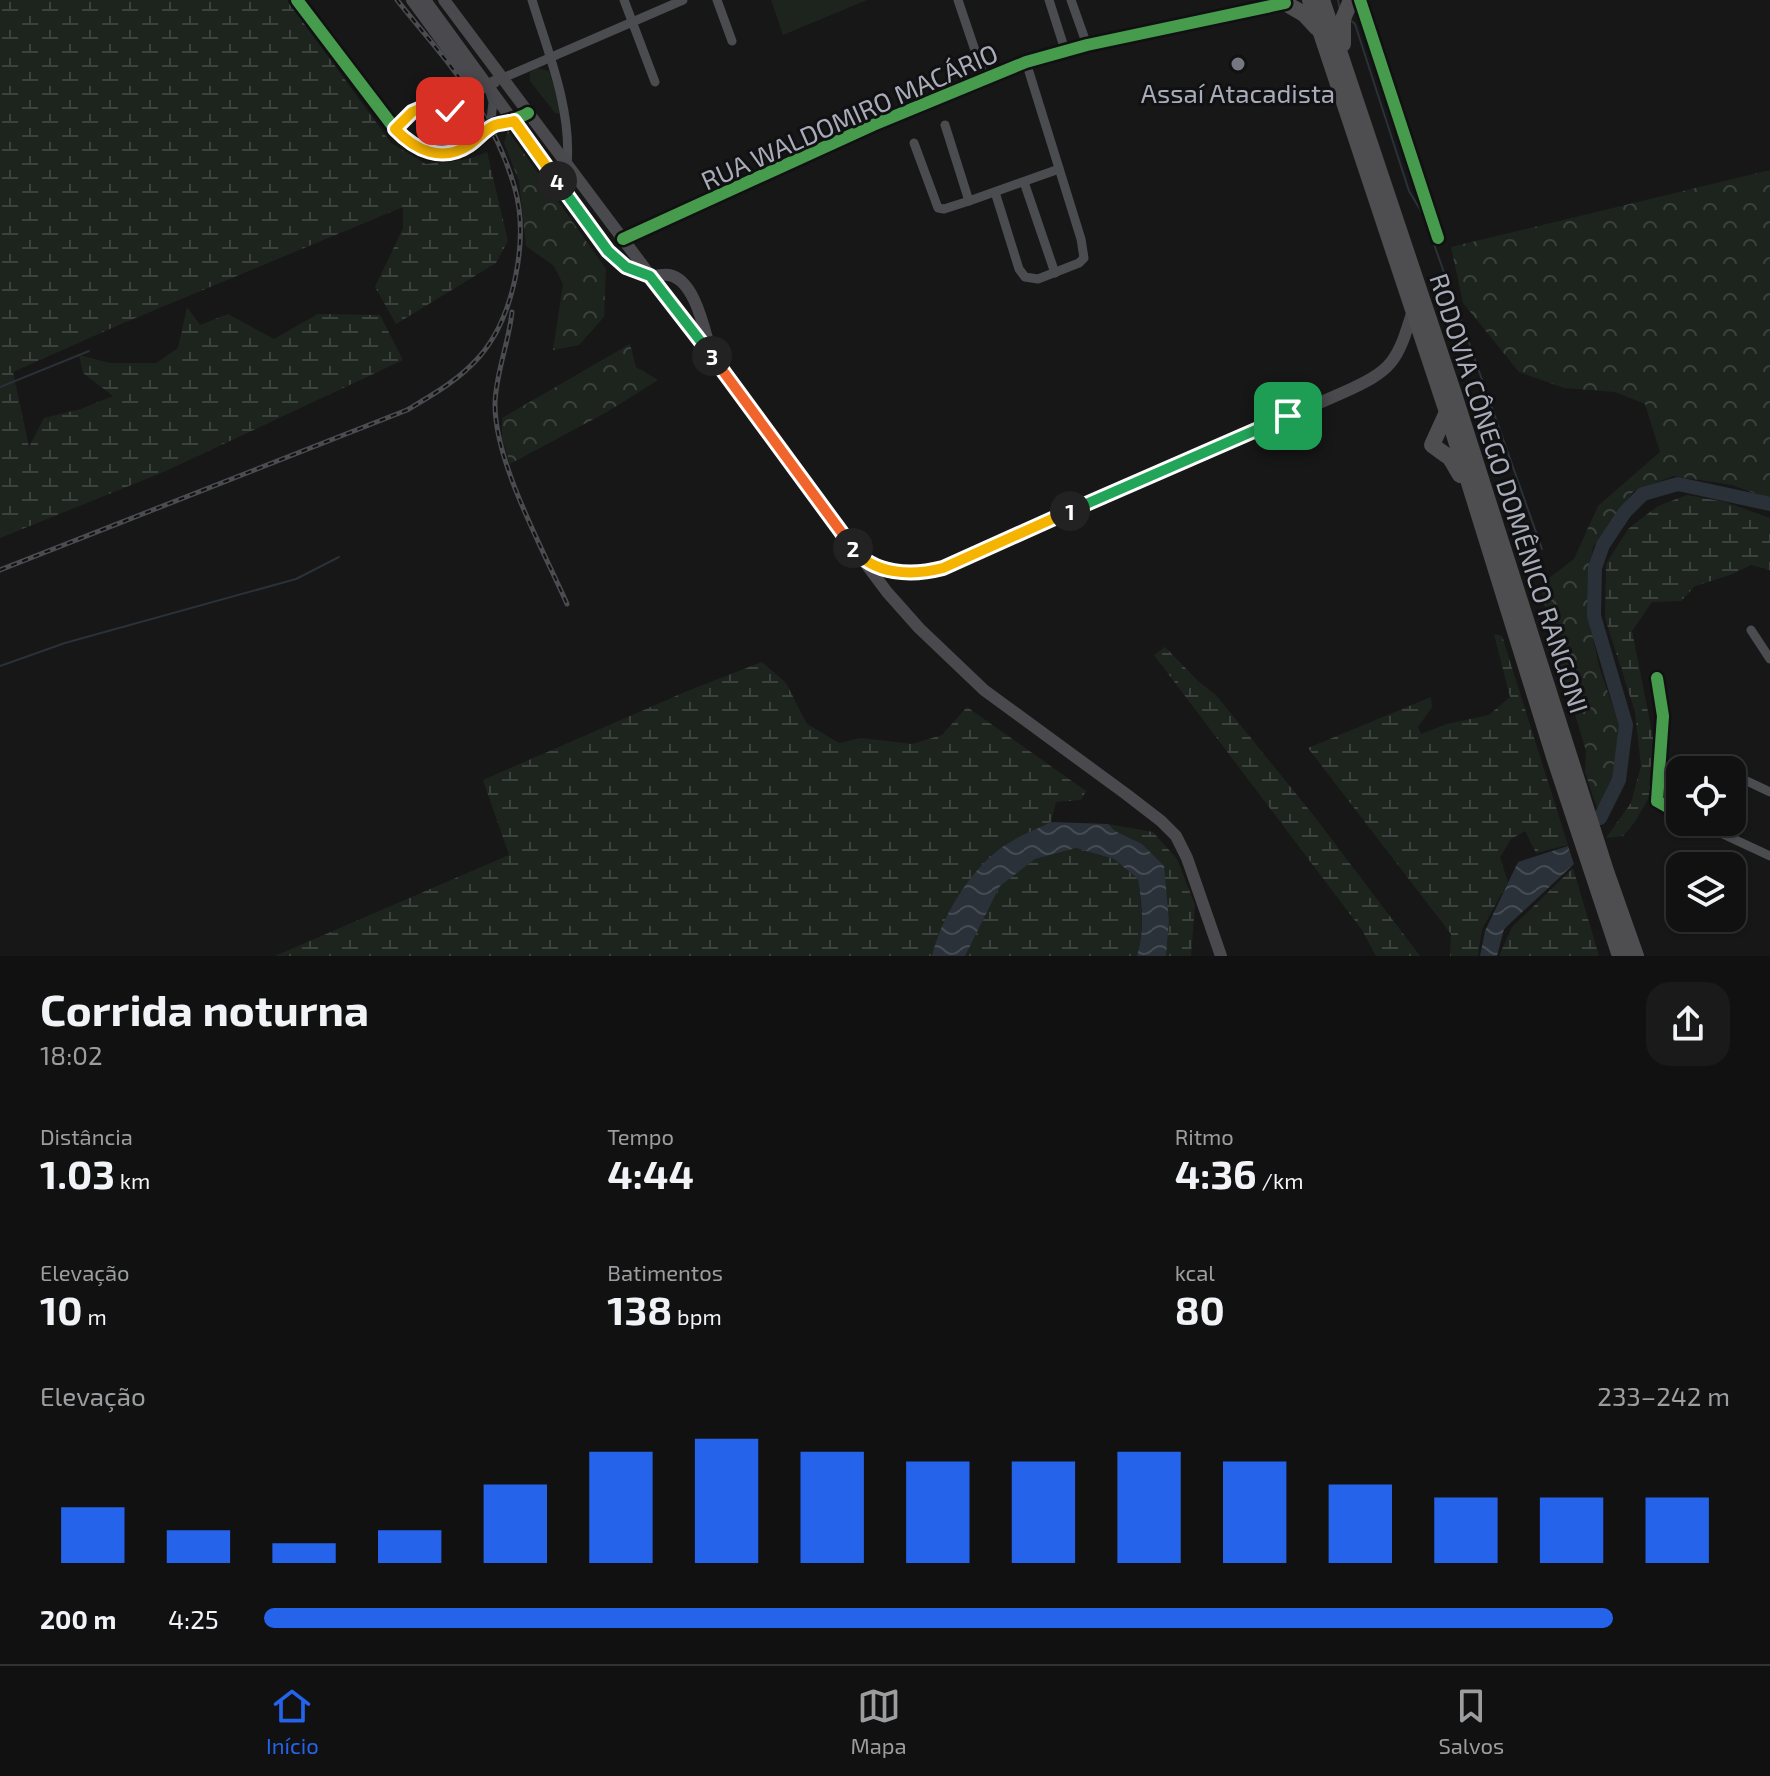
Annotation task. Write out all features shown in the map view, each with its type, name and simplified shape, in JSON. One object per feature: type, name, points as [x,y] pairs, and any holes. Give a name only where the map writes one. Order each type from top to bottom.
[{"type":"highway","name":"RODOVIA CÔNEGO DOMÊNICO RANGONI","points":[[1310,0],[1561,755],[1599,873],[1620,956]]},
{"type":"highway","name":"RODOVIA CÔNEGO DOMÊNICO RANGONI","points":[[1322,0],[1454,394],[1561,755]]},
{"type":"highway","points":[[1343,62],[1343,19],[1351,0]]},
{"type":"highway","points":[[1286,1],[1321,32]]},
{"type":"highway","points":[[1447,412],[1432,445],[1455,463],[1481,534],[1488,542]]},
{"type":"highway","name":"RODOVIA CÔNEGO DOMÊNICO RANGONI","points":[[1599,873],[1636,956]]},
{"type":"main road","points":[[412,0],[514,121],[608,251],[626,267],[650,276],[668,275],[683,283],[698,309],[712,356]]},
{"type":"main road","points":[[425,0],[483,87]]},
{"type":"main road","points":[[444,0],[862,559],[912,621],[984,690],[1150,812],[1176,836],[1187,858],[1221,956]]},
{"type":"main road","points":[[483,87],[503,78]]},
{"type":"main road","points":[[862,559],[898,572],[922,573],[943,568],[1364,383],[1381,374],[1396,359],[1413,310]]},
{"type":"street","points":[[297,0],[409,144],[437,153],[450,153],[467,146],[490,128],[528,113]]},
{"type":"street","points":[[532,0],[550,57],[569,139],[567,165]]},
{"type":"street","points":[[624,0],[655,82]]},
{"type":"street","points":[[503,78],[683,0]]},
{"type":"street","points":[[717,0],[732,41]]},
{"type":"street","points":[[958,0],[984,77]]},
{"type":"street","points":[[1049,0],[1065,50]]},
{"type":"street","points":[[1071,0],[1087,45]]},
{"type":"street","points":[[1360,0],[1438,238]]},
{"type":"street","name":"RUA WALDOMIRO MACÁRIO","points":[[623,239],[984,77],[1065,50],[1286,1]]},
{"type":"street","points":[[995,192],[1019,269],[1025,277],[1038,279],[1084,258],[1081,239],[1026,62]]},
{"type":"street","points":[[395,129],[416,110],[424,107],[450,111],[483,87],[493,102],[490,128]]},
{"type":"street","points":[[945,125],[969,201]]},
{"type":"street","points":[[914,143],[938,208],[969,201],[1059,169]]},
{"type":"street","points":[[1024,182],[1055,273]]},
{"type":"street","points":[[1751,630],[1770,659]]},
{"type":"street","points":[[1657,678],[1663,716],[1657,801],[1666,806]]},
{"type":"street","points":[[1746,781],[1770,792]]},
{"type":"street","points":[[1727,836],[1770,856]]},
{"type":"green space","points":[[0,0],[287,0],[391,143],[426,164],[468,159],[487,152],[508,241],[496,263],[396,324],[375,287],[403,228],[403,207],[13,372],[29,447],[44,418],[81,409],[113,396],[83,373],[79,355],[110,363],[156,363],[178,348],[187,307],[200,325],[228,314],[274,339],[318,314],[380,315],[403,360],[166,471],[0,538]]},
{"type":"green space","points":[[771,0],[867,0],[783,35]]},
{"type":"green space","points":[[537,68],[549,71],[561,110],[559,114],[530,81],[530,72]]},
{"type":"green space","points":[[508,131],[606,269],[604,317],[579,345],[553,350],[563,284],[554,266],[526,246],[519,181],[504,143]]},
{"type":"green space","points":[[1770,170],[1770,499],[1732,485],[1673,476],[1633,492],[1593,547],[1589,583],[1590,623],[1599,666],[1619,725],[1621,744],[1618,775],[1597,808],[1585,772],[1586,751],[1553,641],[1540,585],[1574,559],[1598,506],[1660,452],[1645,404],[1615,392],[1564,388],[1519,372],[1463,303],[1451,247]]},
{"type":"green space","points":[[630,344],[636,367],[658,380],[607,412],[510,464],[502,438],[502,418]]},
{"type":"green space","points":[[1687,495],[1725,502],[1770,518],[1770,570],[1751,565],[1695,586],[1681,601],[1652,602],[1632,631],[1655,747],[1656,786],[1623,836],[1606,838],[1631,803],[1641,766],[1635,712],[1605,618],[1606,564],[1628,529],[1658,506]]},
{"type":"green space","points":[[1494,634],[1502,636],[1568,845],[1536,853],[1525,831],[1511,839],[1500,857],[1508,882],[1482,929],[1478,956],[1450,956],[1451,934],[1308,748],[1431,697],[1432,707],[1418,727],[1421,734],[1447,724],[1489,715],[1510,697]]},
{"type":"green space","points":[[1165,647],[1216,695],[1314,816],[1420,956],[1376,956],[1362,930],[1154,655]]},
{"type":"green space","points":[[762,662],[786,683],[807,724],[839,743],[861,738],[912,744],[942,735],[967,707],[1086,791],[1081,800],[1056,802],[1051,822],[1009,842],[956,901],[932,956],[275,956],[509,855],[483,780]]},
{"type":"green space","points":[[1108,824],[1153,832],[1177,859],[1195,905],[1191,956],[1166,956],[1169,922],[1142,844],[1115,831]]},
{"type":"green space","points":[[1076,848],[1114,859],[1138,879],[1142,927],[1137,956],[965,956],[1000,886],[1035,859]]},
{"type":"green space","points":[[1573,868],[1599,956],[1499,956],[1512,927]]},
{"type":"water","points":[[1051,822],[1108,824],[1115,831],[1142,844],[1164,866],[1169,922],[1166,956],[1137,956],[1142,927],[1138,879],[1114,859],[1076,848],[1035,859],[1000,886],[965,956],[932,956],[951,908],[984,863],[1010,842]]},
{"type":"water","points":[[1568,846],[1574,864],[1504,929],[1497,956],[1480,956],[1485,931],[1518,862]]},
{"type":"waterway","points":[[1338,0],[1340,10]]},
{"type":"waterway","points":[[1349,19],[1355,24],[1409,191],[1424,216],[1542,549]]},
{"type":"waterway","points":[[0,387],[89,351]]},
{"type":"waterway","points":[[1600,818],[1619,780],[1626,725],[1594,616],[1595,568],[1603,545],[1625,512],[1643,494],[1678,484],[1770,504]]},
{"type":"waterway","points":[[0,666],[65,643],[296,579],[339,557]]},
{"type":"railway","points":[[0,570],[407,410],[464,372],[492,340],[516,277],[520,231],[515,189],[500,146],[470,93],[397,0]]},
{"type":"railway","points":[[512,312],[496,391],[497,426],[511,478],[567,604]]},
{"type":"cycle path","points":[[297,0],[395,129],[419,148],[438,154],[458,151],[493,126],[528,113]]},
{"type":"cycle path","points":[[1360,0],[1438,238]]},
{"type":"cycle path","points":[[623,239],[873,125],[1026,62],[1087,45],[1285,3]]},
{"type":"cycle path","points":[[1657,678],[1663,716],[1657,801],[1666,806]]},
{"type":"place","name":"Assaí Atacadista","points":[[1238,64]]},
{"type":"route","points":[[450,111],[424,107],[412,112],[395,129],[409,144],[419,149],[450,153],[467,146],[494,126],[514,121],[608,251],[626,267],[650,276],[862,559],[889,570],[922,573],[943,568],[1288,416]]}]
